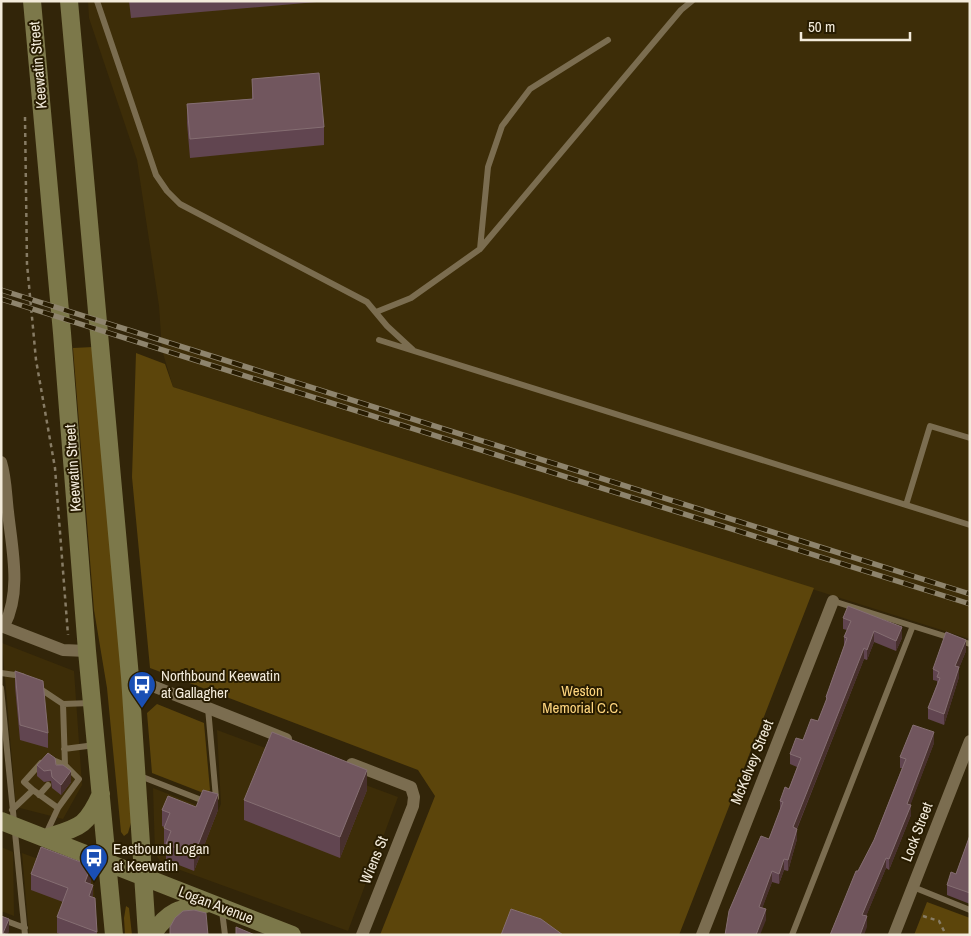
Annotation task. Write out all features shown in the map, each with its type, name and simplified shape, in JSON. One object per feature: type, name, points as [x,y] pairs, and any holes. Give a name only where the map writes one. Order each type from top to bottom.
[{"type":"main road","name":"Keewatin Street","points":[[32,1],[62,333],[87,651],[114,935]]},
{"type":"main road","points":[[69,1],[130,678],[146,935]]},
{"type":"main road","points":[[45,838],[72,830],[87,821],[102,794]]},
{"type":"main road","name":"Logan Avenue","points":[[10,819],[45,838],[292,935]]},
{"type":"main road","points":[[152,935],[166,916],[179,909],[216,905]]},
{"type":"street","points":[[1,462],[6,529],[14,584],[10,615],[2,628],[63,650],[87,651]]},
{"type":"street","name":"McKelvey Street","points":[[702,935],[834,601]]},
{"type":"street","points":[[130,678],[299,744]]},
{"type":"street","name":"Lock Street","points":[[894,935],[970,741]]},
{"type":"street","name":"Wiens St","points":[[344,761],[411,787],[414,796],[413,806],[362,935]]},
{"type":"lane","points":[[97,1],[156,175],[166,190],[180,204],[367,302],[414,351]]},
{"type":"lane","points":[[376,312],[411,298],[480,249],[681,10],[692,1]]},
{"type":"lane","points":[[480,249],[488,166],[502,126],[530,89],[608,40]]},
{"type":"lane","points":[[380,340],[970,525]]},
{"type":"lane","points":[[906,505],[930,426],[970,438]]},
{"type":"lane","points":[[834,601],[912,628],[970,644]]},
{"type":"lane","points":[[792,935],[912,628]]},
{"type":"lane","points":[[1,673],[21,675],[28,680]]},
{"type":"lane","points":[[35,685],[63,704],[92,703]]},
{"type":"lane","points":[[1,688],[10,819],[25,931]]},
{"type":"lane","points":[[59,772],[65,765],[63,704]]},
{"type":"lane","points":[[136,774],[209,803],[216,798],[208,708]]},
{"type":"lane","points":[[64,749],[96,745]]},
{"type":"lane","points":[[45,838],[58,808],[79,779],[65,765],[47,757],[24,782],[58,808]]},
{"type":"lane","points":[[39,795],[48,785]]},
{"type":"lane","points":[[10,819],[32,790]]},
{"type":"lane","points":[[913,887],[970,910]]},
{"type":"lane","points":[[216,905],[225,935]]},
{"type":"lane","points":[[1,919],[25,931]]},
{"type":"path","points":[[25,113],[27,264],[36,360],[55,468],[68,635]]},
{"type":"path","points":[[923,916],[939,921],[946,935]]},
{"type":"shaded area","points":[[88,1],[970,1],[970,639],[173,387],[162,350],[159,306],[137,160],[89,18]]},
{"type":"shaded area","points":[[2,643],[74,671],[82,785],[63,819],[16,807]]},
{"type":"shaded area","points":[[217,730],[398,797],[348,931],[161,863],[155,853],[153,788],[217,813],[221,804]]},
{"type":"shaded area","points":[[1,847],[13,852],[14,916],[1,911]]},
{"type":"shaded area","points":[[22,853],[93,879],[98,935],[29,935]]},
{"type":"green space","points":[[93,347],[122,660],[133,816],[128,833],[124,836],[121,832],[107,688],[94,610],[73,348]]},
{"type":"green space","name":"Weston Memorial C.C.","points":[[136,353],[165,364],[173,387],[814,588],[679,935],[380,935],[435,796],[418,770],[150,668],[132,477]]},
{"type":"green space","points":[[157,704],[204,723],[210,790],[206,794],[152,773],[147,713]]},
{"type":"green space","points":[[927,902],[970,918],[970,935],[914,935]]},
{"type":"green space","points":[[126,906],[129,908],[132,935],[125,935],[124,918]]},
{"type":"building","points":[[319,73],[324,127],[190,139],[187,104],[253,99],[252,79]]},
{"type":"building","points":[[848,606],[902,627],[896,641],[874,631],[867,650],[864,648],[793,827],[797,829],[788,860],[784,859],[779,874],[772,871],[759,907],[766,909],[756,935],[725,935],[729,911],[761,836],[769,839],[783,802],[780,801],[785,787],[789,789],[801,758],[790,754],[796,738],[803,740],[811,719],[818,721],[827,698],[847,638],[844,637],[851,621],[843,618]]},
{"type":"building","points":[[946,632],[966,640],[955,666],[959,667],[944,714],[928,708],[940,678],[937,677],[939,672],[933,669]]},
{"type":"building","points":[[15,671],[43,681],[48,733],[20,725]]},
{"type":"building","points":[[913,725],[934,732],[907,804],[911,805],[889,859],[886,858],[862,915],[867,916],[860,935],[830,935],[856,871],[858,871],[874,840],[906,759],[900,757]]},
{"type":"building","points":[[272,732],[367,770],[340,837],[244,800]]},
{"type":"building","points":[[48,753],[55,758],[56,765],[63,765],[71,771],[61,785],[52,777],[51,770],[44,771],[37,765]]},
{"type":"building","points":[[203,790],[218,794],[194,855],[166,844],[171,831],[164,828],[170,813],[162,810],[168,796],[196,807]]},
{"type":"building","points":[[970,835],[970,893],[947,885],[951,872],[956,874]]},
{"type":"building","points":[[41,847],[91,866],[85,882],[93,885],[89,896],[95,898],[97,932],[57,917],[68,888],[31,874]]},
{"type":"building","points":[[511,909],[541,919],[563,935],[501,935]]},
{"type":"building","points":[[194,910],[206,913],[208,935],[170,935],[170,927],[175,918],[183,911]]},
{"type":"building","points":[[1,916],[9,919],[3,933],[7,935],[1,935]]},
{"type":"building","points":[[236,927],[255,935],[236,935]]},
{"type":"railway","points":[[1,290],[970,594]]},
{"type":"railway","points":[[1,299],[970,604]]},
{"type":"place","name":"Northbound Keewatin at Gallagher","points":[[142,709]]},
{"type":"place","name":"Eastbound Logan at Keewatin","points":[[94,882]]}]
